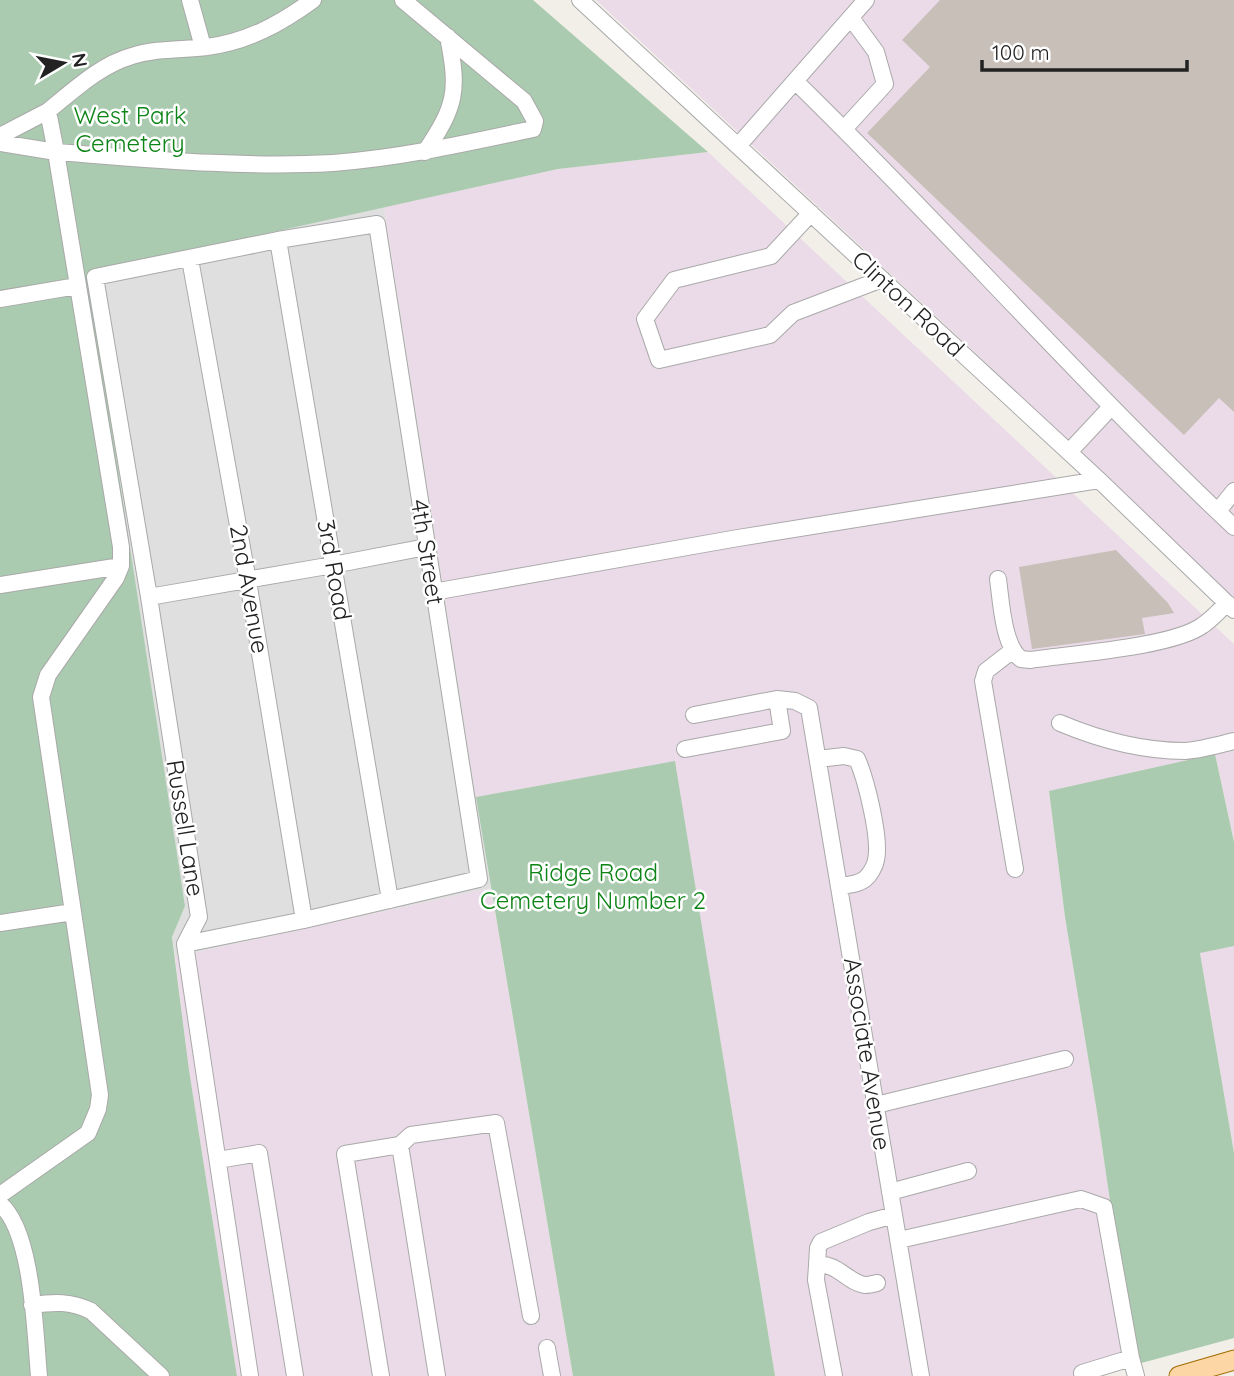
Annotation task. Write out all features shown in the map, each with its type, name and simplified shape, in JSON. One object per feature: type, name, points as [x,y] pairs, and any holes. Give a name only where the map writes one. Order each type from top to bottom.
[{"type":"main road","points":[[1179,1376],[1234,1360]]},
{"type":"street","points":[[190,0],[204,47]]},
{"type":"street","points":[[0,136],[48,111],[107,66],[131,56],[158,50],[225,44],[257,34],[281,22],[313,0]]},
{"type":"street","points":[[0,143],[56,152],[208,164],[333,163],[425,152],[533,129],[535,121],[524,101],[403,0]]},
{"type":"street","name":"Clinton Road","points":[[580,0],[1069,452],[1231,607]]},
{"type":"street","points":[[738,146],[866,0]]},
{"type":"street","points":[[844,129],[885,84],[876,52],[850,18]]},
{"type":"street","points":[[425,152],[444,123],[454,98],[455,69],[448,37]]},
{"type":"street","points":[[796,82],[1111,407],[1234,527]]},
{"type":"street","points":[[0,1195],[80,1140],[88,1133],[99,1109],[99,1082],[41,697],[48,675],[116,578],[121,566],[121,547],[48,111]]},
{"type":"street","points":[[810,213],[771,256],[674,280],[645,319],[659,360],[770,335],[793,313],[882,279]]},
{"type":"street","name":"4th Street","points":[[278,240],[377,224],[479,879],[390,900]]},
{"type":"street","points":[[190,259],[278,240]]},
{"type":"street","name":"3rd Road","points":[[278,240],[390,900]]},
{"type":"street","name":"Russell Lane","points":[[185,944],[199,917],[95,277],[190,259]]},
{"type":"street","name":"2nd Avenue","points":[[190,259],[248,581],[304,920]]},
{"type":"street","points":[[0,299],[77,286]]},
{"type":"street","points":[[1069,452],[1111,407]]},
{"type":"street","points":[[433,592],[711,543],[1099,480]]},
{"type":"street","points":[[1217,511],[1234,491]]},
{"type":"street","points":[[149,597],[426,547]]},
{"type":"street","points":[[0,585],[121,566]]},
{"type":"street","points":[[998,579],[1007,634],[1013,650],[1021,659],[1030,660],[1164,640],[1203,626],[1231,607]]},
{"type":"street","points":[[1013,650],[986,671],[983,681],[1015,869]]},
{"type":"street","points":[[685,749],[782,732],[777,699],[694,715]]},
{"type":"street","name":"Associate Avenue","points":[[777,699],[795,701],[809,708],[921,1376]]},
{"type":"street","points":[[1060,723],[1087,734],[1164,750],[1188,751],[1234,741]]},
{"type":"street","points":[[818,759],[844,756],[857,759],[863,772],[877,844],[876,862],[868,877],[861,882],[839,886]]},
{"type":"street","points":[[250,1376],[185,944],[390,900]]},
{"type":"street","points":[[0,923],[73,912]]},
{"type":"street","points":[[876,1105],[1065,1059]]},
{"type":"street","points":[[381,1376],[345,1154],[400,1145],[411,1135],[496,1123],[531,1316]]},
{"type":"street","points":[[400,1145],[437,1376]]},
{"type":"street","points":[[218,1160],[260,1153],[295,1376]]},
{"type":"street","points":[[890,1192],[968,1171]]},
{"type":"street","points":[[899,1240],[1081,1199],[1104,1207],[1130,1358],[1136,1376]]},
{"type":"street","points":[[0,1204],[8,1210],[24,1250],[39,1376]]},
{"type":"street","points":[[834,1376],[817,1272],[818,1248],[821,1242],[869,1222],[894,1215]]},
{"type":"street","points":[[817,1272],[824,1264],[863,1285],[877,1283]]},
{"type":"street","points":[[32,1305],[66,1303],[91,1311],[161,1376]]},
{"type":"street","points":[[547,1348],[552,1376]]},
{"type":"street","points":[[1080,1375],[1130,1358]]},
{"type":"shaded area","points":[[596,0],[1234,0],[1234,600],[980,357]]},
{"type":"shaded area","points":[[708,152],[1234,644],[1234,842],[1215,754],[1049,792],[1065,917],[1134,1365],[1093,1376],[775,1376],[675,762],[476,797],[384,207],[558,169]]},
{"type":"shaded area","points":[[384,207],[491,888],[175,957],[172,937],[185,906],[87,272]]},
{"type":"shaded area","points":[[491,888],[573,1376],[237,1376],[189,1070],[175,957]]},
{"type":"shaded area","points":[[1234,946],[1234,1153],[1200,952]]},
{"type":"green space","name":"West Park Cemetery","points":[[0,0],[533,0],[708,152],[558,169],[88,273],[185,906],[172,937],[189,1070],[237,1376],[0,1376]]},
{"type":"green space","points":[[1215,754],[1234,842],[1234,946],[1200,953],[1234,1153],[1234,1338],[1134,1365],[1065,917],[1049,791]]},
{"type":"green space","name":"Ridge Road Cemetery Number 2","points":[[675,761],[775,1376],[573,1376],[476,797]]},
{"type":"building","points":[[940,0],[1234,0],[1234,412],[1219,398],[1184,435],[867,133],[930,67],[902,40]]},
{"type":"building","points":[[1116,550],[1168,603],[1174,613],[1142,618],[1145,634],[1032,649],[1019,567]]}]
